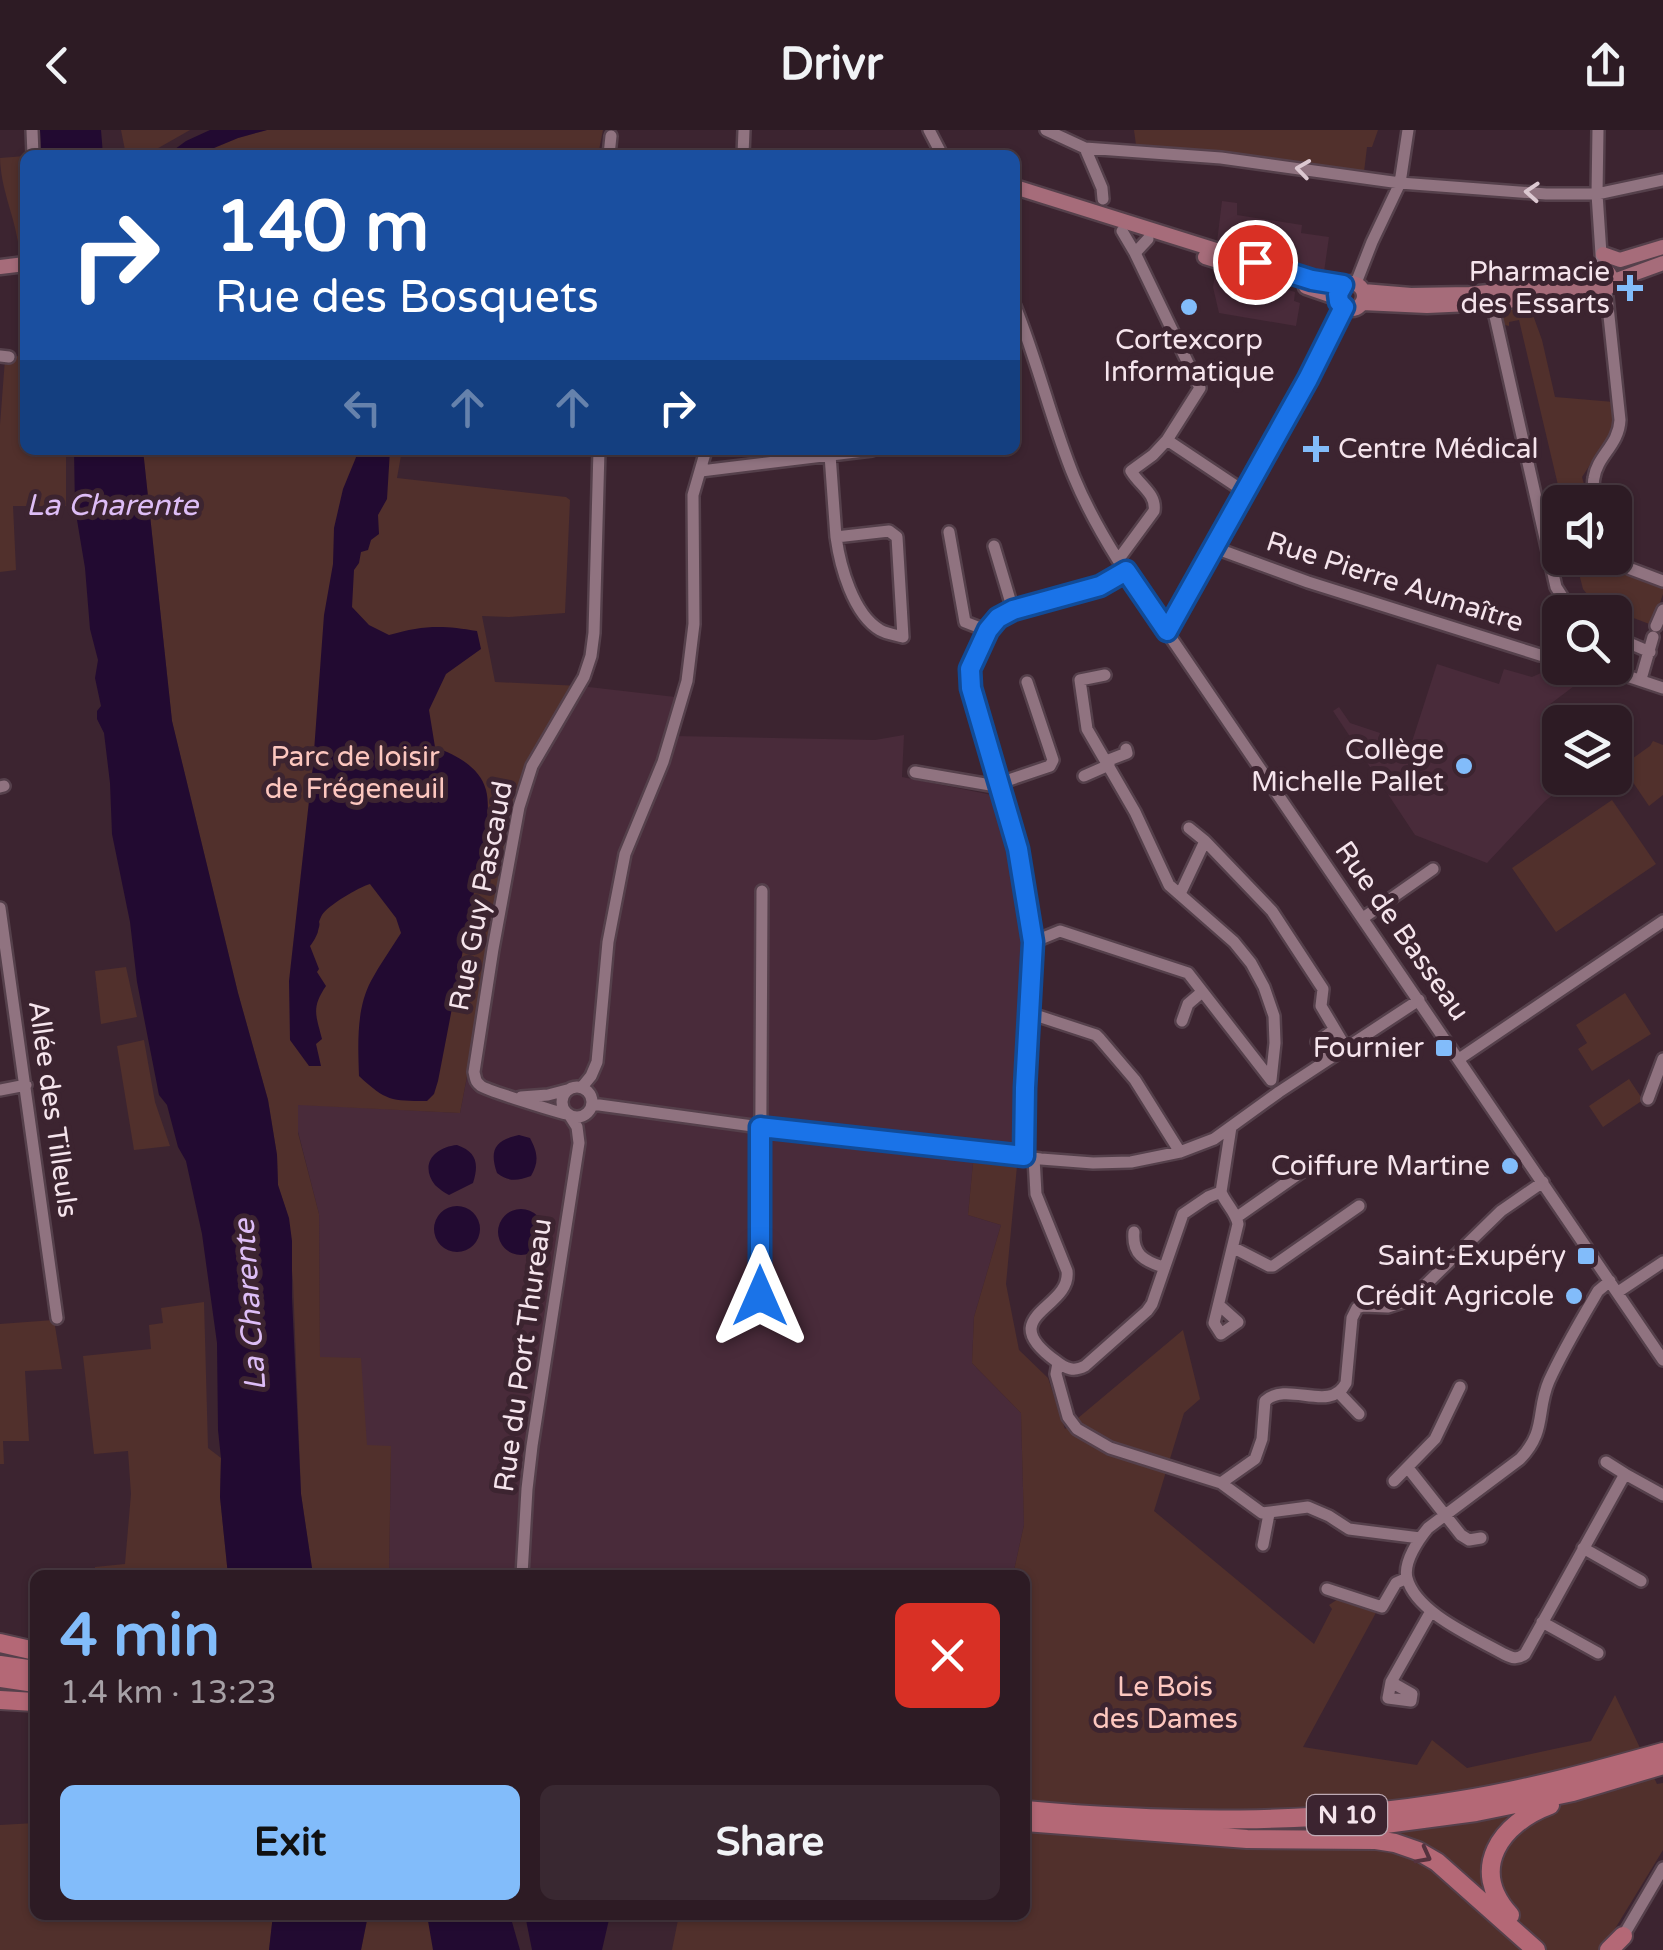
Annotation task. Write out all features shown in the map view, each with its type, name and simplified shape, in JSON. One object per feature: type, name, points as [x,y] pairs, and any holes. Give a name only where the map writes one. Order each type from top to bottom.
[{"type":"highway","points":[[0,1643],[30,1650]]},
{"type":"highway","points":[[0,1665],[30,1669]]},
{"type":"highway","points":[[0,1678],[30,1682]]},
{"type":"highway","points":[[0,1700],[30,1702]]},
{"type":"highway","points":[[1360,1814],[1573,1770],[1663,1743]]},
{"type":"highway","points":[[1546,1950],[1504,1908],[1494,1890],[1492,1861],[1499,1841],[1520,1820],[1538,1810],[1581,1796],[1660,1761]]},
{"type":"highway","name":"N 10","points":[[1030,1810],[1233,1821],[1360,1814],[1453,1802],[1660,1761]]},
{"type":"highway","name":"N 10","points":[[1030,1822],[1190,1834],[1340,1830],[1427,1820],[1574,1792],[1660,1761]]},
{"type":"highway","points":[[1190,1834],[1395,1843],[1437,1862],[1536,1950]]},
{"type":"main road","points":[[1020,189],[1351,295],[1519,290],[1602,277],[1663,249]]},
{"type":"main road","points":[[1020,196],[1318,290],[1427,306],[1492,303],[1663,263]]},
{"type":"street","points":[[1046,130],[1085,148],[1221,158],[1400,183],[1597,194],[1663,180]]},
{"type":"street","points":[[1167,631],[1351,295],[1400,183],[1408,130]]},
{"type":"street","points":[[1595,485],[1594,476],[1620,431],[1602,277],[1598,130]]},
{"type":"street","points":[[610,150],[611,136]]},
{"type":"street","points":[[1085,148],[1104,199]]},
{"type":"street","points":[[1122,231],[1200,388],[1168,440],[1131,471],[1155,504],[1122,565],[1100,586],[1013,610],[998,618],[970,669],[971,688],[1018,849],[1033,942],[1029,1157],[1036,1194],[1068,1280],[1064,1290],[1036,1315],[1032,1327],[1040,1347],[1072,1370],[1086,1366],[1152,1304],[1183,1214],[1221,1192]]},
{"type":"street","points":[[1135,253],[1148,239]]},
{"type":"street","points":[[1492,303],[1556,587],[1561,595]]},
{"type":"street","name":"Rue de Basseau","points":[[1020,320],[1084,502],[1122,565],[1663,1360]]},
{"type":"street","points":[[1168,440],[1245,492]]},
{"type":"street","name":"Rue Guy Pascaud","points":[[568,1115],[492,1093],[475,1078],[475,1063],[519,807],[532,766],[580,686],[591,656],[599,455]]},
{"type":"street","points":[[705,455],[693,496],[694,624],[687,681],[663,762],[625,854],[608,942],[596,1062],[591,1076],[561,1102],[568,1115],[579,1118],[590,1109],[1029,1157],[1131,1162],[1180,1152],[1214,1139],[1419,1000]]},
{"type":"street","points":[[700,471],[809,455]]},
{"type":"street","points":[[830,455],[836,537],[851,592],[865,615],[883,632],[904,636],[897,537],[889,531],[836,537]]},
{"type":"street","points":[[949,532],[964,622],[988,630]]},
{"type":"street","points":[[994,546],[1013,610]]},
{"type":"street","name":"Rue Pierre Aumaître","points":[[1215,548],[1308,582],[1542,655]]},
{"type":"street","points":[[1632,569],[1663,581]]},
{"type":"street","points":[[1641,679],[1663,610]]},
{"type":"street","points":[[1632,644],[1650,652]]},
{"type":"street","points":[[1105,675],[1080,680],[1087,729],[1135,812],[1169,885],[1234,942],[1264,987],[1274,1016],[1271,1080]]},
{"type":"street","points":[[1632,676],[1663,688]]},
{"type":"street","points":[[915,772],[1001,785],[1050,766],[1053,760],[1027,682]]},
{"type":"street","points":[[1084,776],[1109,765],[1110,760],[1127,753],[1126,749]]},
{"type":"street","points":[[1189,828],[1272,911],[1324,988],[1321,1006],[1346,1048]]},
{"type":"street","points":[[1180,894],[1205,841]]},
{"type":"street","points":[[1363,918],[1433,869]]},
{"type":"street","points":[[760,1296],[762,891]]},
{"type":"street","name":"Allée des Tilleuls","points":[[0,908],[57,1318]]},
{"type":"street","points":[[1460,1059],[1661,928]]},
{"type":"street","points":[[1033,942],[1060,931],[1188,973],[1279,1092]]},
{"type":"street","points":[[1182,1020],[1188,1004],[1202,992]]},
{"type":"street","points":[[1029,1013],[1096,1035],[1135,1080],[1180,1152]]},
{"type":"street","points":[[0,1020],[15,1017]]},
{"type":"street","points":[[1328,1060],[1316,1042],[1334,1030]]},
{"type":"street","points":[[1648,1099],[1663,1059]]},
{"type":"street","points":[[0,1090],[26,1085]]},
{"type":"street","points":[[517,1098],[575,1088],[589,1092],[590,1109]]},
{"type":"street","name":"Rue du Port Thureau","points":[[522,1570],[532,1446],[579,1143],[590,1109]]},
{"type":"street","name":"Rue du Port Thureau","points":[[568,1115],[577,1127],[579,1143]]},
{"type":"street","points":[[1219,1305],[1234,1248],[1237,1217],[1221,1192],[1231,1127]]},
{"type":"street","points":[[1237,1217],[1320,1159]]},
{"type":"street","points":[[1221,1483],[1255,1458],[1262,1439],[1265,1401],[1270,1396],[1280,1393],[1331,1397],[1339,1393],[1346,1382],[1352,1318],[1358,1308],[1388,1307],[1410,1300],[1502,1211],[1543,1182]]},
{"type":"street","points":[[1234,1248],[1274,1266],[1359,1206]]},
{"type":"street","points":[[1134,1232],[1134,1248],[1139,1256],[1163,1267]]},
{"type":"street","points":[[1618,1292],[1663,1262]]},
{"type":"street","points":[[1610,1281],[1598,1291],[1549,1382],[1537,1436],[1529,1450],[1428,1528],[1408,1565],[1407,1578],[1430,1612],[1514,1658],[1525,1654],[1625,1474]]},
{"type":"street","points":[[1058,1363],[1056,1374],[1068,1418],[1076,1429],[1110,1448],[1221,1483],[1256,1510],[1268,1514],[1300,1508],[1318,1510],[1349,1530],[1420,1538]]},
{"type":"street","points":[[1394,1482],[1436,1439],[1460,1387]]},
{"type":"street","points":[[1339,1393],[1359,1414]]},
{"type":"street","points":[[1606,1462],[1663,1494]]},
{"type":"street","points":[[1408,1468],[1461,1535],[1468,1540],[1481,1538]]},
{"type":"street","points":[[1262,1545],[1268,1514]]},
{"type":"street","points":[[1584,1548],[1641,1581]]},
{"type":"street","points":[[1327,1589],[1382,1607],[1396,1583],[1407,1578]]},
{"type":"street","points":[[1390,1682],[1430,1612]]},
{"type":"street","points":[[1542,1622],[1598,1653]]},
{"type":"street","points":[[1615,1945],[1663,1868]]},
{"type":"shaded area","points":[[1222,201],[1237,203],[1237,215],[1302,225],[1301,233],[1329,237],[1324,272],[1217,242]]},
{"type":"shaded area","points":[[1216,268],[1295,292],[1294,301],[1300,303],[1296,326],[1219,313],[1213,287]]},
{"type":"shaded area","name":"Collège Michelle Pallet","points":[[1437,664],[1499,684],[1504,669],[1532,677],[1542,673],[1542,685],[1575,685],[1549,705],[1542,705],[1542,795],[1553,795],[1487,863],[1415,835],[1333,711],[1339,707],[1350,723],[1380,733],[1377,745],[1408,754]]},
{"type":"shaded area","points":[[580,686],[684,698],[674,736],[875,740],[904,735],[902,777],[997,796],[1023,890],[1017,1166],[973,1164],[968,1215],[1001,1225],[974,1317],[972,1363],[1021,1413],[1024,1525],[1014,1570],[389,1570],[391,1446],[367,1446],[320,1358],[319,1214],[291,1104],[460,1113],[485,950],[527,761]]},
{"type":"green space","points":[[121,130],[190,130],[155,150],[125,150]]},
{"type":"green space","points":[[267,130],[603,130],[599,150],[209,150]]},
{"type":"green space","points":[[1134,130],[1378,130],[1372,147],[1367,147],[1364,172],[1136,145]]},
{"type":"green space","points":[[20,156],[20,242],[3,180],[0,158]]},
{"type":"green space","points":[[1530,307],[1555,397],[1614,402],[1609,436],[1582,477],[1584,485],[1558,485],[1519,320],[1505,325],[1500,311]]},
{"type":"green space","points":[[20,342],[20,455],[66,455],[66,506],[13,506],[16,570],[0,572],[0,425],[5,359],[18,356]]},
{"type":"green space","name":"Parc de loisir de Frégeneuil","points":[[144,455],[401,455],[397,478],[570,500],[565,613],[482,616],[495,682],[580,686],[527,761],[460,1113],[298,1105],[298,1133],[319,1214],[320,1357],[361,1358],[367,1445],[391,1446],[389,1570],[312,1570],[301,1494],[293,1281],[268,1100],[172,721]]},
{"type":"green space","points":[[1579,575],[1630,575],[1660,586],[1663,594],[1652,625],[1632,617],[1632,595],[1588,595]]},
{"type":"green space","points":[[1653,741],[1663,745],[1663,795],[1649,806],[1632,781],[1632,759]]},
{"type":"green space","points":[[1612,800],[1656,864],[1556,932],[1512,868]]},
{"type":"green space","points":[[126,967],[137,1017],[101,1024],[95,971]]},
{"type":"green space","points":[[1625,993],[1651,1034],[1592,1071],[1578,1049],[1587,1043],[1576,1025]]},
{"type":"green space","points":[[144,1040],[155,1102],[170,1146],[134,1150],[117,1046]]},
{"type":"green space","points":[[1629,1079],[1643,1100],[1603,1127],[1589,1106]]},
{"type":"green space","name":"Le Bois des Dames","points":[[973,1163],[1017,1166],[1006,1284],[1019,1350],[1048,1378],[1065,1429],[1183,1330],[1200,1399],[1184,1413],[1154,1511],[1314,1644],[1332,1609],[1329,1605],[1341,1597],[1378,1609],[1303,1747],[1417,1765],[1432,1740],[1467,1768],[1591,1741],[1615,1695],[1657,1784],[1663,1783],[1663,1850],[1602,1950],[672,1950],[678,1920],[1030,1920],[1030,1570],[1014,1570],[1024,1525],[1021,1413],[972,1363],[974,1317],[1001,1225],[968,1215]]},
{"type":"green space","points":[[204,1302],[208,1448],[221,1458],[220,1497],[227,1570],[95,1570],[125,1564],[131,1494],[128,1451],[94,1454],[83,1356],[151,1349],[149,1325],[163,1323],[161,1308]]},
{"type":"green space","points":[[54,1320],[62,1369],[25,1371],[29,1441],[3,1441],[4,1464],[0,1464],[0,1324]]},
{"type":"green space","points":[[30,1823],[30,1920],[272,1920],[269,1950],[0,1950],[0,1825]]},
{"type":"green space","points":[[367,1920],[444,1920],[447,1950],[361,1950]]},
{"type":"water","points":[[40,130],[101,130],[103,150],[41,150]]},
{"type":"water","points":[[210,130],[267,130],[209,150],[174,150]]},
{"type":"water","name":"La Charente","points":[[74,455],[144,455],[172,721],[268,1100],[278,1185],[289,1218],[301,1494],[312,1570],[227,1570],[220,1497],[217,1343],[202,1234],[186,1161],[178,1147],[167,1105],[159,1095],[137,982],[130,922],[112,834],[104,733],[97,719],[101,706],[95,678],[98,660],[90,629],[75,508]]},
{"type":"water","points":[[357,455],[390,455],[387,499],[378,515],[379,534],[371,540],[368,550],[361,552],[354,570],[352,607],[369,625],[389,635],[433,627],[477,631],[481,649],[446,674],[429,710],[435,747],[473,768],[486,790],[488,814],[438,1081],[427,1101],[390,1098],[359,1076],[359,1027],[366,992],[401,933],[396,918],[370,884],[325,911],[310,946],[317,972],[326,986],[316,1012],[322,1039],[316,1044],[321,1066],[309,1066],[290,1040],[289,981],[313,765],[324,615],[333,564],[334,528],[343,489]]},
{"type":"water","points":[[519,1135],[530,1138],[536,1162],[531,1176],[509,1179],[497,1173],[494,1152],[499,1143]]},
{"type":"water","points":[[457,1145],[472,1155],[476,1170],[473,1183],[449,1195],[435,1185],[429,1164],[436,1153]]},
{"type":"water","points":[[457,1206],[473,1213],[480,1229],[473,1245],[457,1252],[441,1245],[434,1229],[441,1213]]},
{"type":"water","points":[[521,1209],[537,1216],[544,1232],[537,1248],[521,1255],[505,1248],[498,1232],[505,1216]]},
{"type":"water","points":[[272,1920],[367,1920],[361,1950],[269,1950]]},
{"type":"water","points":[[428,1920],[511,1920],[520,1950],[433,1950]]},
{"type":"water","points":[[526,1920],[609,1920],[602,1950],[532,1950]]},
{"type":"place","name":"Pharmacie des Essarts","points":[[1630,288]]},
{"type":"place","name":"Cortexcorp Informatique","points":[[1189,307]]},
{"type":"place","name":"Centre Médical","points":[[1316,449]]},
{"type":"place","name":"Collège Michelle Pallet","points":[[1464,766]]},
{"type":"place","name":"Fournier","points":[[1444,1048]]},
{"type":"place","name":"Coiffure Martine","points":[[1510,1166]]},
{"type":"place","name":"Saint-Exupéry","points":[[1586,1256]]},
{"type":"place","name":"Crédit Agricole","points":[[1574,1296]]},
{"type":"route","points":[[760,1296],[760,1127],[1024,1156],[1033,942],[1018,849],[971,688],[970,669],[988,630],[1004,614],[1100,586],[1126,571],[1167,631],[1344,307],[1338,294],[1343,285],[1312,280],[1255,262]]}]
